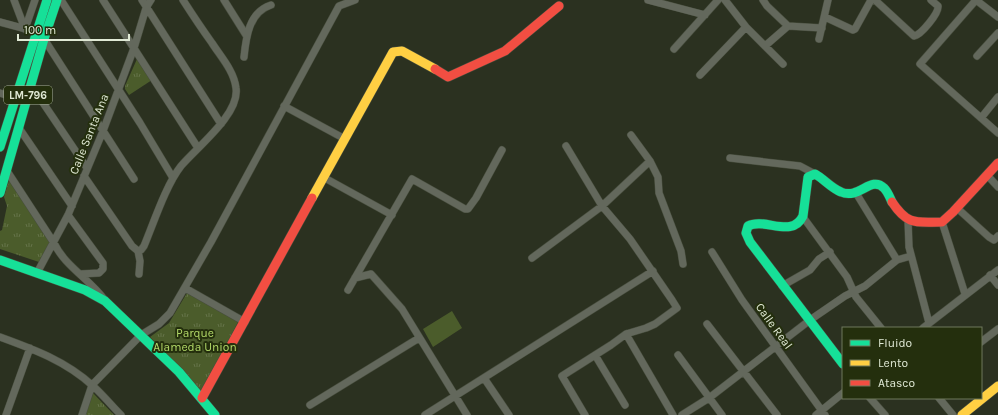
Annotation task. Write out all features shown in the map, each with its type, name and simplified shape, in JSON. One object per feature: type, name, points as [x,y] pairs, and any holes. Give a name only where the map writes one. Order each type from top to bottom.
[{"type":"street","points":[[14,0],[25,29]]},
{"type":"street","points":[[25,29],[35,0]]},
{"type":"street","name":"LM-796","points":[[0,147],[47,0]]},
{"type":"street","name":"LM-796","points":[[0,193],[44,39],[57,0]]},
{"type":"street","points":[[61,0],[173,178]]},
{"type":"street","points":[[103,0],[198,148]]},
{"type":"street","points":[[142,0],[220,124]]},
{"type":"street","name":"Calle Santa Ana","points":[[37,273],[72,206],[119,90],[146,8],[151,0]]},
{"type":"street","points":[[138,251],[144,246],[173,178],[181,166],[233,108],[237,96],[236,87],[230,70],[183,0]]},
{"type":"street","points":[[224,0],[246,35]]},
{"type":"street","points":[[244,57],[246,35],[254,18],[267,6],[259,0]]},
{"type":"street","points":[[82,415],[92,385],[141,335],[159,324],[167,317],[185,288],[339,6],[355,0]]},
{"type":"street","points":[[648,0],[705,15]]},
{"type":"street","points":[[674,49],[718,0]]},
{"type":"street","points":[[724,0],[746,27],[783,64]]},
{"type":"street","points":[[763,0],[767,6],[788,26],[822,28]]},
{"type":"street","points":[[819,39],[828,0]]},
{"type":"street","points":[[825,17],[853,30],[855,29],[871,0]]},
{"type":"street","points":[[875,0],[914,36],[919,34],[938,11],[938,6],[931,0]]},
{"type":"street","points":[[998,17],[976,0],[920,64],[998,133]]},
{"type":"street","points":[[202,398],[344,139],[394,52],[402,51],[448,76],[504,51],[559,6]]},
{"type":"street","points":[[0,22],[37,32]]},
{"type":"street","points":[[765,46],[788,26]]},
{"type":"street","points":[[700,75],[746,27]]},
{"type":"street","points":[[977,56],[998,33]]},
{"type":"street","points":[[44,39],[134,179]]},
{"type":"street","points":[[31,85],[87,168]]},
{"type":"street","points":[[0,93],[16,98]]},
{"type":"street","points":[[981,118],[998,97]]},
{"type":"street","points":[[284,106],[344,139]]},
{"type":"street","points":[[19,128],[72,206]]},
{"type":"street","points":[[631,135],[650,161],[658,176],[658,191],[681,251],[683,264]]},
{"type":"street","points":[[566,146],[602,206],[626,234],[653,271],[677,308],[655,324],[626,334],[562,376],[585,415]]},
{"type":"street","points":[[348,290],[412,179],[465,209],[468,209],[476,198],[502,150]]},
{"type":"street","points":[[730,158],[800,166],[819,176],[841,192],[856,193],[872,184],[880,186],[890,196],[900,214],[908,220],[914,222],[942,222],[957,208],[998,163]]},
{"type":"street","points":[[532,258],[602,206],[650,161]]},
{"type":"street","points":[[7,171],[54,243],[58,252],[97,290],[105,301],[179,372],[215,415]]},
{"type":"street","points":[[814,174],[808,177],[806,183],[803,217],[800,222],[788,228],[752,223],[748,225],[746,234],[750,242],[782,286],[842,363]]},
{"type":"street","points":[[987,175],[998,187]]},
{"type":"street","points":[[84,176],[132,246],[138,251],[140,261],[139,274]]},
{"type":"street","points":[[323,177],[392,215]]},
{"type":"street","points":[[856,193],[897,260]]},
{"type":"street","points":[[957,208],[988,238],[994,240],[998,236]]},
{"type":"street","points":[[68,215],[103,263],[103,269],[99,273],[80,274]]},
{"type":"street","points":[[803,217],[830,252],[847,277],[854,292],[880,327]]},
{"type":"street","points":[[908,220],[909,247],[926,326],[965,294],[998,270]]},
{"type":"street","points":[[942,222],[965,294]]},
{"type":"street","name":"Calle Real","points":[[712,252],[742,300],[776,346],[821,414]]},
{"type":"street","points":[[782,286],[810,270],[819,259],[830,252]]},
{"type":"street","points":[[682,415],[709,398],[810,320],[845,296],[865,286],[897,260],[911,256]]},
{"type":"street","points":[[0,260],[85,290],[105,301]]},
{"type":"street","points":[[425,415],[653,271]]},
{"type":"street","points":[[355,278],[369,274],[372,275],[402,309],[467,415]]},
{"type":"street","points":[[990,275],[998,285]]},
{"type":"street","points":[[185,288],[245,322]]},
{"type":"street","points":[[707,324],[777,415]]},
{"type":"street","points":[[982,341],[998,328]]},
{"type":"street","points":[[626,334],[673,415]]},
{"type":"street","points":[[0,337],[30,348],[68,366],[92,385],[120,415]]},
{"type":"street","points":[[310,405],[419,338]]},
{"type":"street","points":[[6,415],[30,348]]},
{"type":"street","points":[[595,355],[625,405]]},
{"type":"street","points":[[678,355],[722,415]]},
{"type":"street","points":[[484,378],[509,415]]},
{"type":"street","points":[[982,399],[998,386]]},
{"type":"street","points":[[821,414],[842,394]]},
{"type":"street","points":[[871,399],[885,415]]},
{"type":"street","points":[[940,399],[953,415]]},
{"type":"street","points":[[962,415],[982,399]]},
{"type":"green space","points":[[137,59],[152,80],[129,95],[125,89],[125,86]]},
{"type":"green space","points":[[9,180],[51,241],[42,263],[0,249],[0,231],[2,230],[7,206],[4,197]]},
{"type":"green space","name":"Parque Alameda Union","points":[[187,293],[238,322],[208,383],[200,392],[150,337],[169,323]]},
{"type":"green space","points":[[452,311],[462,328],[433,347],[423,329]]},
{"type":"green space","points":[[93,393],[114,415],[85,415]]},
{"type":"traffic: fast","points":[[0,147],[47,0]]},
{"type":"traffic: fast","points":[[0,193],[44,39],[57,0]]},
{"type":"traffic: fast","points":[[842,363],[750,242],[746,233],[748,226],[762,224],[785,227],[798,223],[803,216],[808,177],[815,174],[837,190],[847,194],[859,191],[874,184],[879,185],[888,193],[892,202]]},
{"type":"traffic: fast","points":[[0,260],[85,290],[105,301],[179,372],[215,415]]},
{"type":"traffic: slow","points":[[312,198],[393,52],[402,51],[435,69]]},
{"type":"traffic: slow","points":[[982,399],[998,386]]},
{"type":"traffic: slow","points":[[962,415],[982,399]]},
{"type":"traffic: jam","points":[[435,69],[448,77],[505,51],[559,6]]},
{"type":"traffic: jam","points":[[892,202],[908,219],[919,222],[942,222],[998,163]]},
{"type":"traffic: jam","points":[[202,398],[312,198]]}]
